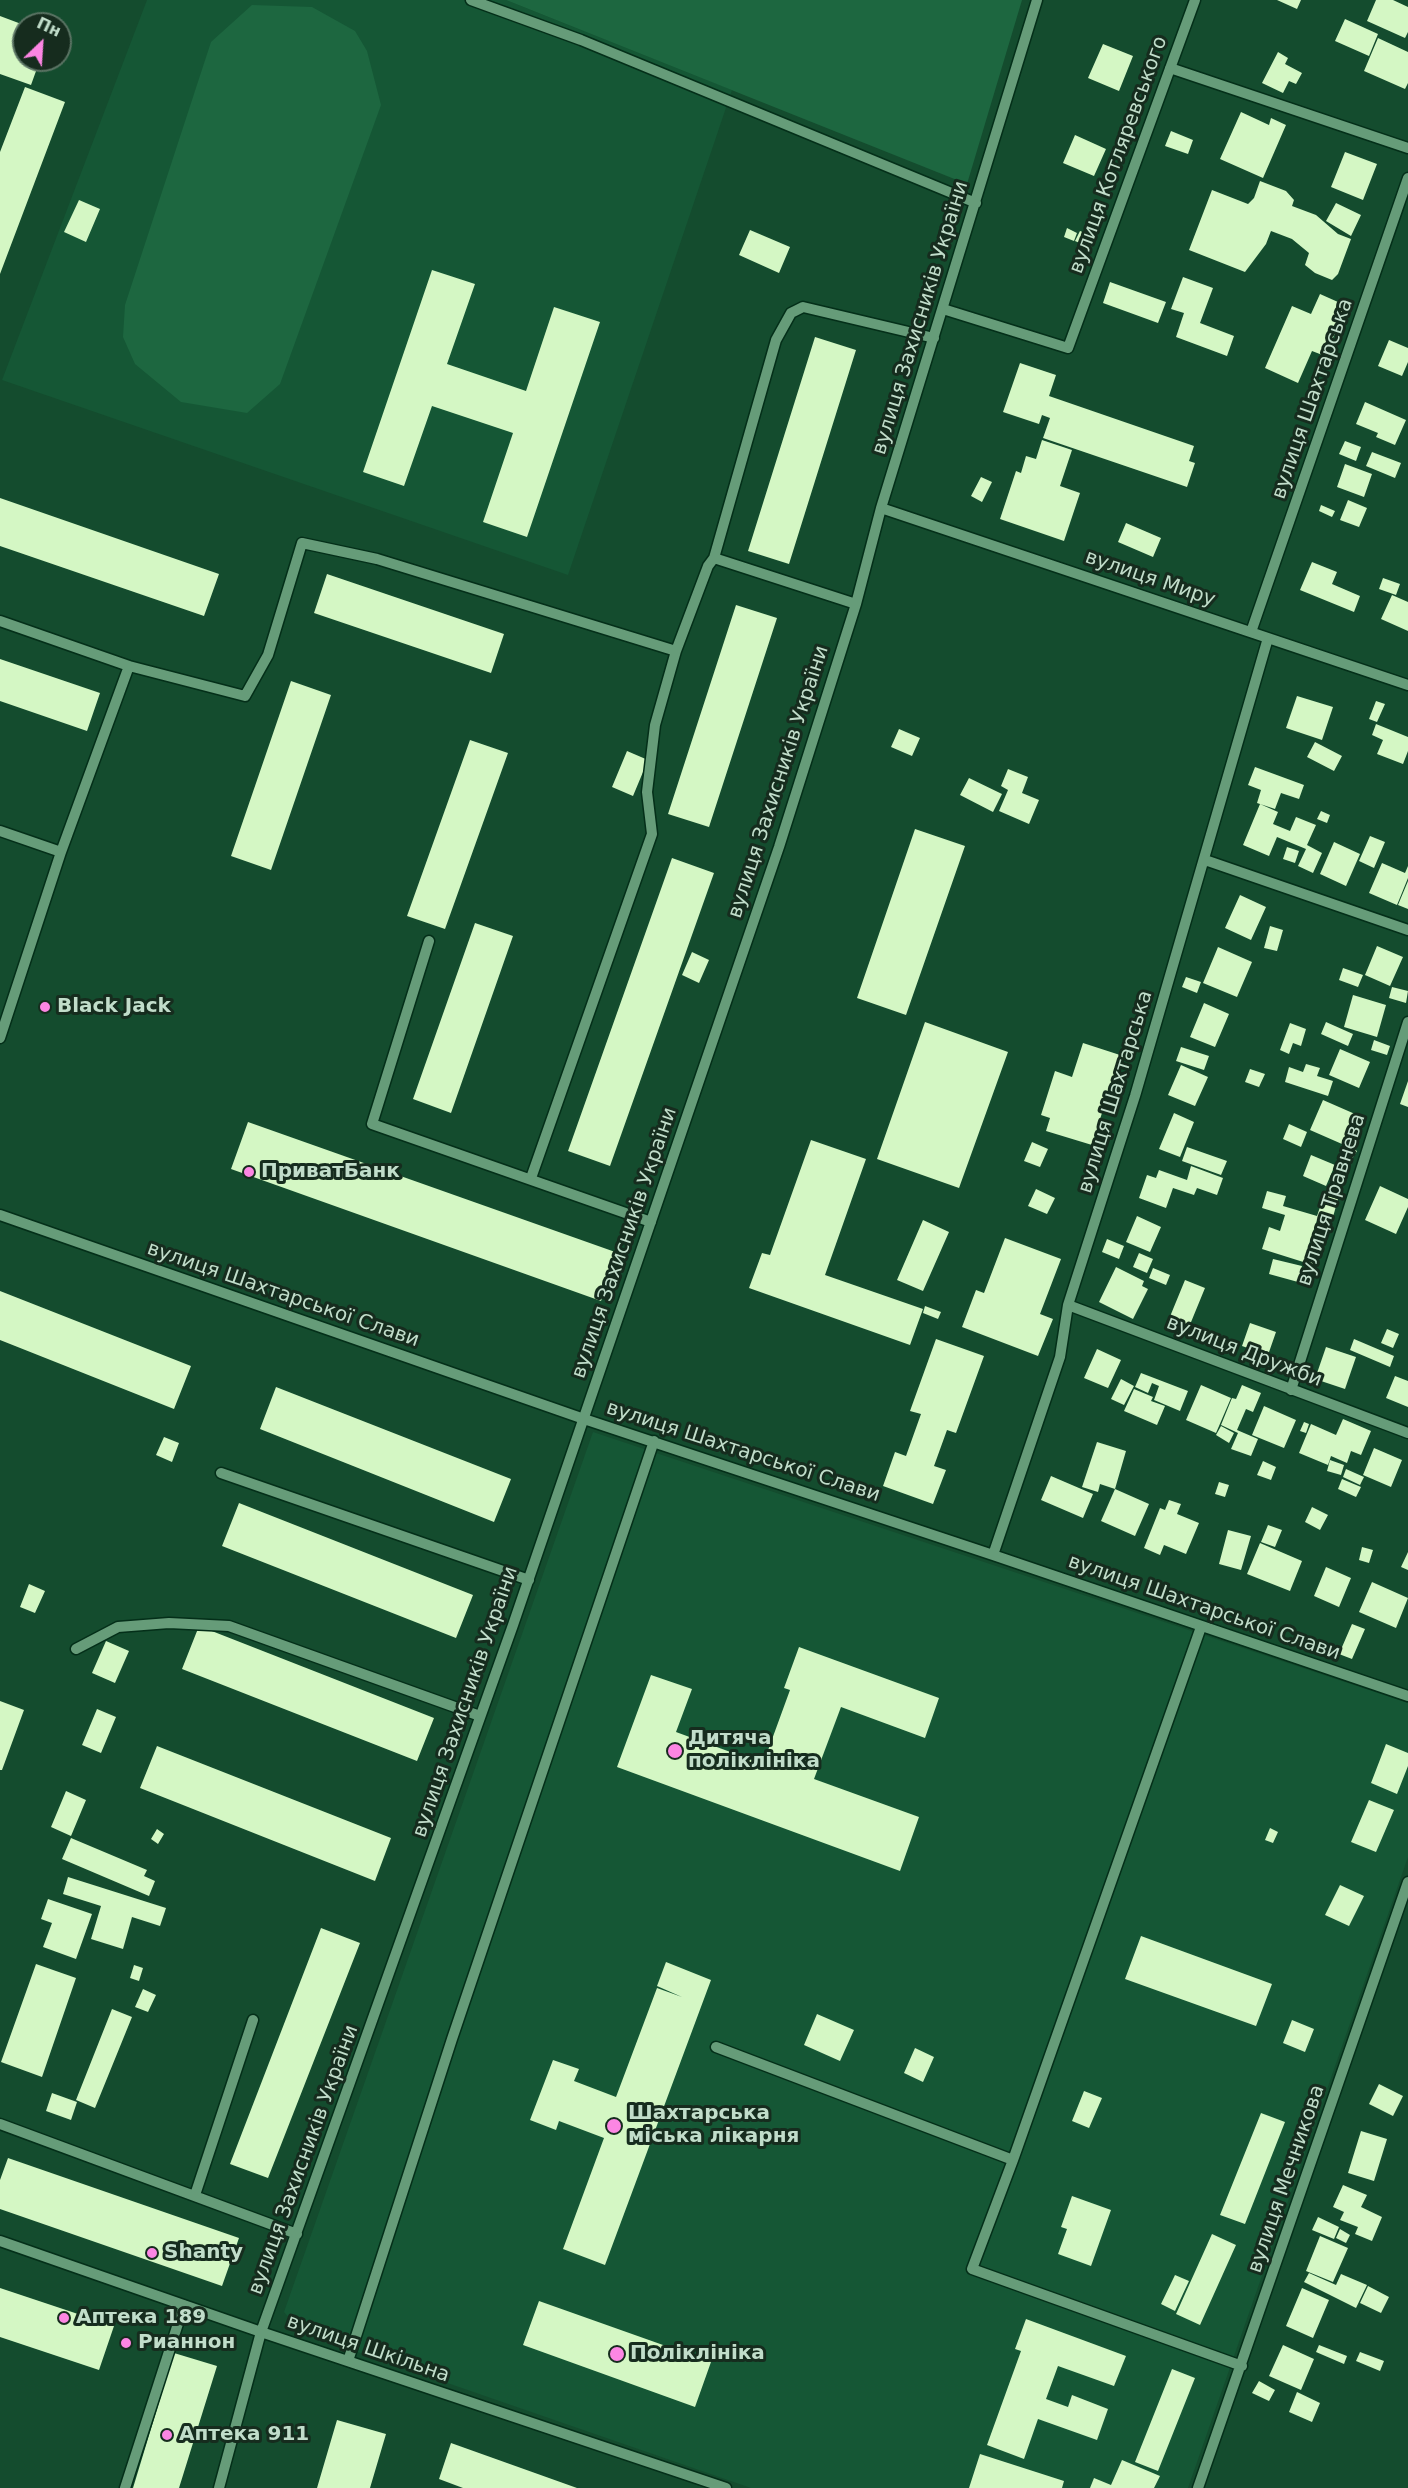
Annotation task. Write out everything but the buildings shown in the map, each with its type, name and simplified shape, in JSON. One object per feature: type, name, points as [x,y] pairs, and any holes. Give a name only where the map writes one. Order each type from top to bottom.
[{"type":"street","points":[[471,0],[581,40],[975,203]]},
{"type":"street","name":"вулиця Захисників України","points":[[219,2488],[261,2332],[529,1580],[779,847],[856,604],[881,508],[1037,0]]},
{"type":"street","name":"вулиця Котляревського","points":[[943,309],[1068,348],[1195,0]]},
{"type":"street","points":[[1170,68],[1408,148]]},
{"type":"street","name":"вулиця Шахтарська","points":[[1251,632],[1403,208],[1408,178]]},
{"type":"street","points":[[531,1178],[652,834],[647,792],[655,725],[676,651],[708,566],[714,558],[776,340],[791,313],[803,307],[934,338]]},
{"type":"street","name":"вулиця Миру","points":[[881,508],[1408,685]]},
{"type":"street","points":[[0,621],[129,666],[245,696],[268,655],[302,543],[377,559],[676,651]]},
{"type":"street","points":[[714,558],[856,604]]},
{"type":"street","name":"вулиця Шахтарська","points":[[993,1555],[1060,1357],[1068,1305],[1135,1096],[1268,638]]},
{"type":"street","points":[[0,1038],[61,852],[129,666]]},
{"type":"street","points":[[0,831],[61,852]]},
{"type":"street","points":[[1205,860],[1408,930]]},
{"type":"street","points":[[429,941],[372,1124],[651,1222]]},
{"type":"street","name":"вулиця Травнева","points":[[1291,1390],[1408,1022]]},
{"type":"street","name":"вулиця Шахтарської Слави","points":[[0,1215],[584,1419],[1408,1696]]},
{"type":"street","name":"вулиця Дружби","points":[[1068,1305],[1408,1432]]},
{"type":"street","points":[[348,2361],[452,2039],[654,1441]]},
{"type":"street","points":[[221,1473],[529,1580]]},
{"type":"street","points":[[76,1650],[118,1627],[169,1623],[229,1626],[480,1716]]},
{"type":"street","points":[[1200,1627],[1013,2160],[972,2269],[1242,2366]]},
{"type":"street","name":"вулиця Мечникова","points":[[1198,2488],[1408,1882]]},
{"type":"street","points":[[195,2195],[253,2020]]},
{"type":"street","points":[[716,2047],[1013,2160]]},
{"type":"street","points":[[0,2124],[297,2234]]},
{"type":"street","name":"вулиця Шкільна","points":[[0,2241],[711,2486],[726,2488]]},
{"type":"street","points":[[125,2488],[184,2305]]},
{"type":"shaded area","points":[[147,0],[506,0],[732,90],[568,575],[2,380]]},
{"type":"shaded area","points":[[506,0],[1022,0],[967,184]]},
{"type":"shaded area","points":[[252,5],[312,7],[355,31],[367,51],[381,105],[280,384],[247,413],[181,402],[135,364],[123,337],[125,305],[211,42]]},
{"type":"shaded area","points":[[593,1432],[1408,1703],[1408,1857],[1188,2488],[751,2488],[326,2341],[296,2326],[284,2312]]},
{"type":"place","name":"Black Jack","points":[[45,1007]]},
{"type":"place","name":"ПриватБанк","points":[[249,1172]]},
{"type":"place","name":"Дитяча поліклініка","points":[[675,1751]]},
{"type":"place","name":"Шахтарська міська лікарня","points":[[614,2126]]},
{"type":"place","name":"Shanty","points":[[152,2253]]},
{"type":"place","name":"Аптека 189","points":[[64,2318]]},
{"type":"place","name":"Рианнон","points":[[126,2343]]},
{"type":"place","name":"Поліклініка","points":[[617,2354]]},
{"type":"place","name":"Аптека 911","points":[[167,2435]]}]
